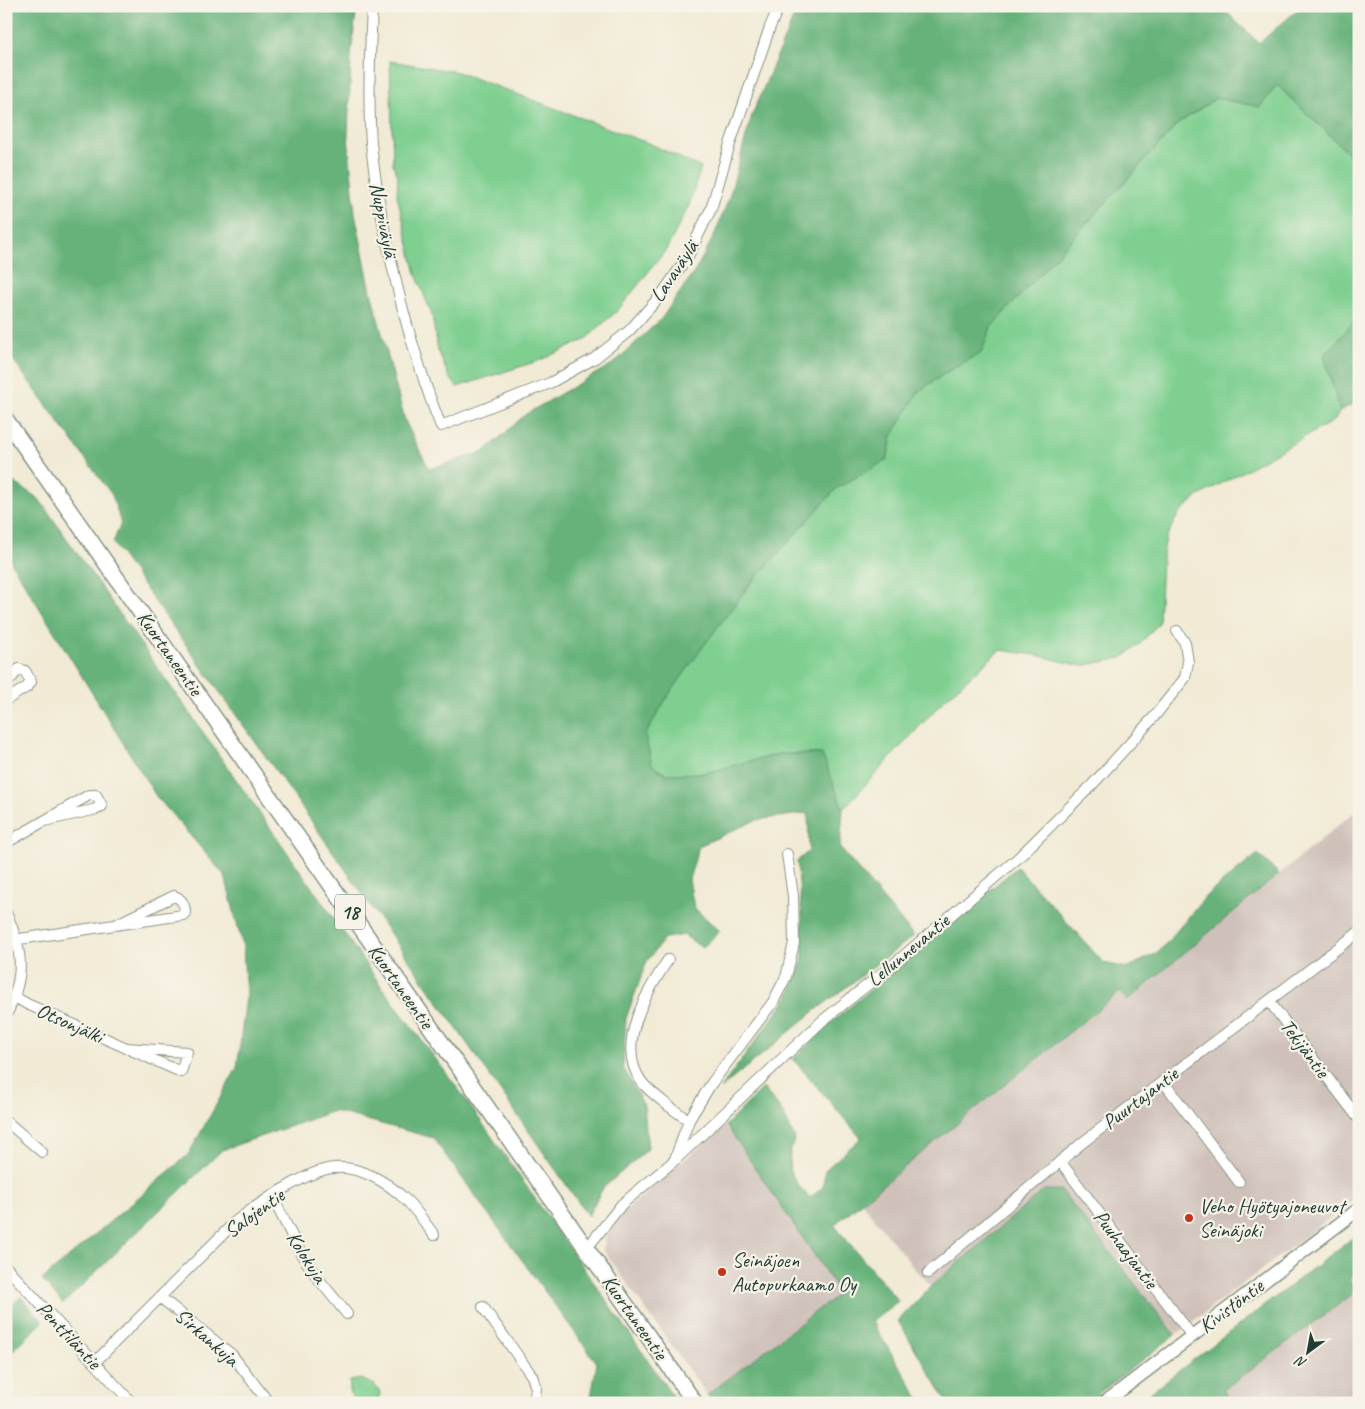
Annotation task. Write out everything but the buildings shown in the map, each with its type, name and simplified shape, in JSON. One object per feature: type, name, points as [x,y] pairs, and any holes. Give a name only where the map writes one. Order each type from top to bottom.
[{"type":"highway","name":"Kuortaneentie","points":[[6,420],[695,1403]]},
{"type":"main road","name":"Kivistöntie","points":[[1104,1403],[1359,1209]]},
{"type":"street","name":"Nuppiväylä","points":[[372,6],[369,67],[371,141],[385,238],[424,382],[441,426]]},
{"type":"street","name":"Lavaväylä","points":[[441,426],[550,383],[595,358],[629,331],[662,294],[687,258],[711,209],[736,126],[770,27],[780,6]]},
{"type":"street","name":"Lellunnevantie","points":[[587,1248],[622,1204],[674,1160],[822,1021],[894,964],[1018,858],[1092,785],[1153,718],[1185,678],[1188,662],[1185,643],[1177,631]]},
{"type":"street","points":[[6,684],[19,669],[24,670],[31,682],[27,687],[6,700]]},
{"type":"street","points":[[6,843],[44,821],[89,795],[96,795],[102,806],[98,809],[44,821]]},
{"type":"street","points":[[674,1160],[689,1120],[711,1084],[773,1002],[786,977],[794,943],[793,896],[787,854]]},
{"type":"street","points":[[11,941],[182,915],[185,913],[185,909],[181,900],[174,896],[117,924]]},
{"type":"street","points":[[6,913],[11,941],[21,956],[19,984],[6,1015]]},
{"type":"street","name":"Puurtajantie","points":[[928,1272],[1060,1161],[1359,932]]},
{"type":"street","points":[[668,960],[651,986],[636,1022],[631,1046],[634,1067],[642,1082],[676,1112],[689,1120]]},
{"type":"street","name":"Otsonjälki","points":[[15,997],[126,1048],[181,1072],[187,1052],[126,1048]]},
{"type":"street","name":"Tekijäntie","points":[[1269,1001],[1359,1118]]},
{"type":"street","points":[[1163,1081],[1239,1182]]},
{"type":"street","points":[[6,1121],[42,1152]]},
{"type":"street","name":"Puuhaajantie","points":[[1060,1161],[1192,1336]]},
{"type":"street","name":"Salojentie","points":[[95,1362],[236,1221],[272,1196],[321,1171],[332,1168],[352,1169],[374,1177],[393,1188],[406,1200],[434,1235]]},
{"type":"street","name":"Kolokuja","points":[[272,1196],[300,1252],[316,1276],[347,1314]]},
{"type":"street","name":"Penttiläntie","points":[[6,1266],[132,1403]]},
{"type":"street","name":"Sirkankuja","points":[[160,1297],[232,1354],[269,1403]]},
{"type":"street","points":[[483,1307],[532,1376],[536,1388],[534,1403]]},
{"type":"shaded area","points":[[1359,808],[1359,1196],[1175,1335],[1061,1190],[1044,1190],[931,1286],[861,1202],[1121,992],[1128,1000]]},
{"type":"shaded area","name":"Seinäjoen Autopurkaamo Oy","points":[[726,1125],[841,1293],[707,1395],[603,1250],[606,1235],[624,1212]]},
{"type":"shaded area","points":[[1359,1271],[1359,1403],[1206,1403],[1357,1291],[1349,1279]]},
{"type":"green space","points":[[6,6],[357,6],[351,55],[348,136],[355,213],[371,292],[405,421],[429,469],[484,452],[526,414],[614,363],[661,319],[695,271],[714,236],[729,198],[752,115],[794,16],[813,6],[1220,6],[1259,43],[1302,6],[1359,6],[1359,171],[1346,151],[1277,85],[1260,107],[1216,98],[1179,123],[991,327],[981,353],[956,366],[919,391],[892,436],[887,460],[837,488],[751,583],[702,648],[666,699],[645,735],[652,765],[666,774],[705,773],[779,754],[822,754],[843,809],[840,848],[914,936],[816,1010],[720,1089],[788,997],[803,960],[802,916],[797,861],[809,851],[808,813],[756,820],[699,846],[689,879],[694,908],[720,931],[702,948],[684,935],[665,938],[647,961],[626,1018],[623,1067],[644,1106],[648,1149],[603,1188],[588,1216],[291,792],[113,543],[121,523],[112,495],[6,350]]},
{"type":"green space","points":[[390,61],[458,72],[653,145],[701,168],[688,208],[666,250],[618,310],[585,340],[538,361],[457,387],[449,377],[438,351],[432,315],[416,274],[397,195],[398,177],[393,164]]},
{"type":"green space","points":[[1277,85],[1346,151],[1359,171],[1359,316],[1324,356],[1340,411],[1335,420],[1197,497],[1178,515],[1166,538],[1162,559],[1159,623],[1140,644],[1122,658],[1081,666],[1036,655],[1000,650],[945,699],[843,809],[822,754],[779,754],[705,773],[666,774],[652,766],[645,735],[666,699],[702,648],[751,583],[837,488],[887,460],[892,436],[919,391],[956,366],[981,353],[991,327],[1179,123],[1216,98],[1260,107]]},
{"type":"green space","points":[[1359,316],[1359,401],[1340,411],[1324,356]]},
{"type":"green space","points":[[6,477],[39,499],[384,990],[459,1090],[678,1403],[590,1403],[597,1363],[433,1138],[334,1111],[222,1150],[63,1304],[42,1280],[188,1155],[237,1068],[246,997],[243,947],[225,876],[156,796],[6,554]]},
{"type":"green space","points":[[1258,854],[1279,874],[1127,1001],[1120,992],[834,1225],[898,1301],[872,1322],[922,1403],[714,1403],[707,1395],[840,1293],[726,1125],[763,1088],[781,1110],[795,1138],[789,1164],[793,1177],[810,1198],[823,1187],[825,1170],[861,1138],[793,1059],[826,1027],[1017,867],[1104,963],[1127,968],[1159,952],[1207,895]]},
{"type":"green space","points":[[1044,1190],[1061,1190],[1175,1335],[1086,1403],[948,1403],[898,1321],[931,1286]]},
{"type":"green space","points":[[1359,1233],[1359,1271],[1349,1279],[1357,1291],[1223,1390],[1232,1403],[1137,1403]]},
{"type":"green space","points":[[21,1297],[43,1322],[6,1357],[6,1314],[10,1307]]},
{"type":"green space","points":[[361,1379],[375,1385],[380,1393],[377,1403],[357,1403],[351,1396],[350,1381]]},
{"type":"place","name":"Veho Hyötyajoneuvot Seinäjoki","points":[[1189,1218]]},
{"type":"place","name":"Seinäjoen Autopurkaamo Oy","points":[[722,1272]]}]
